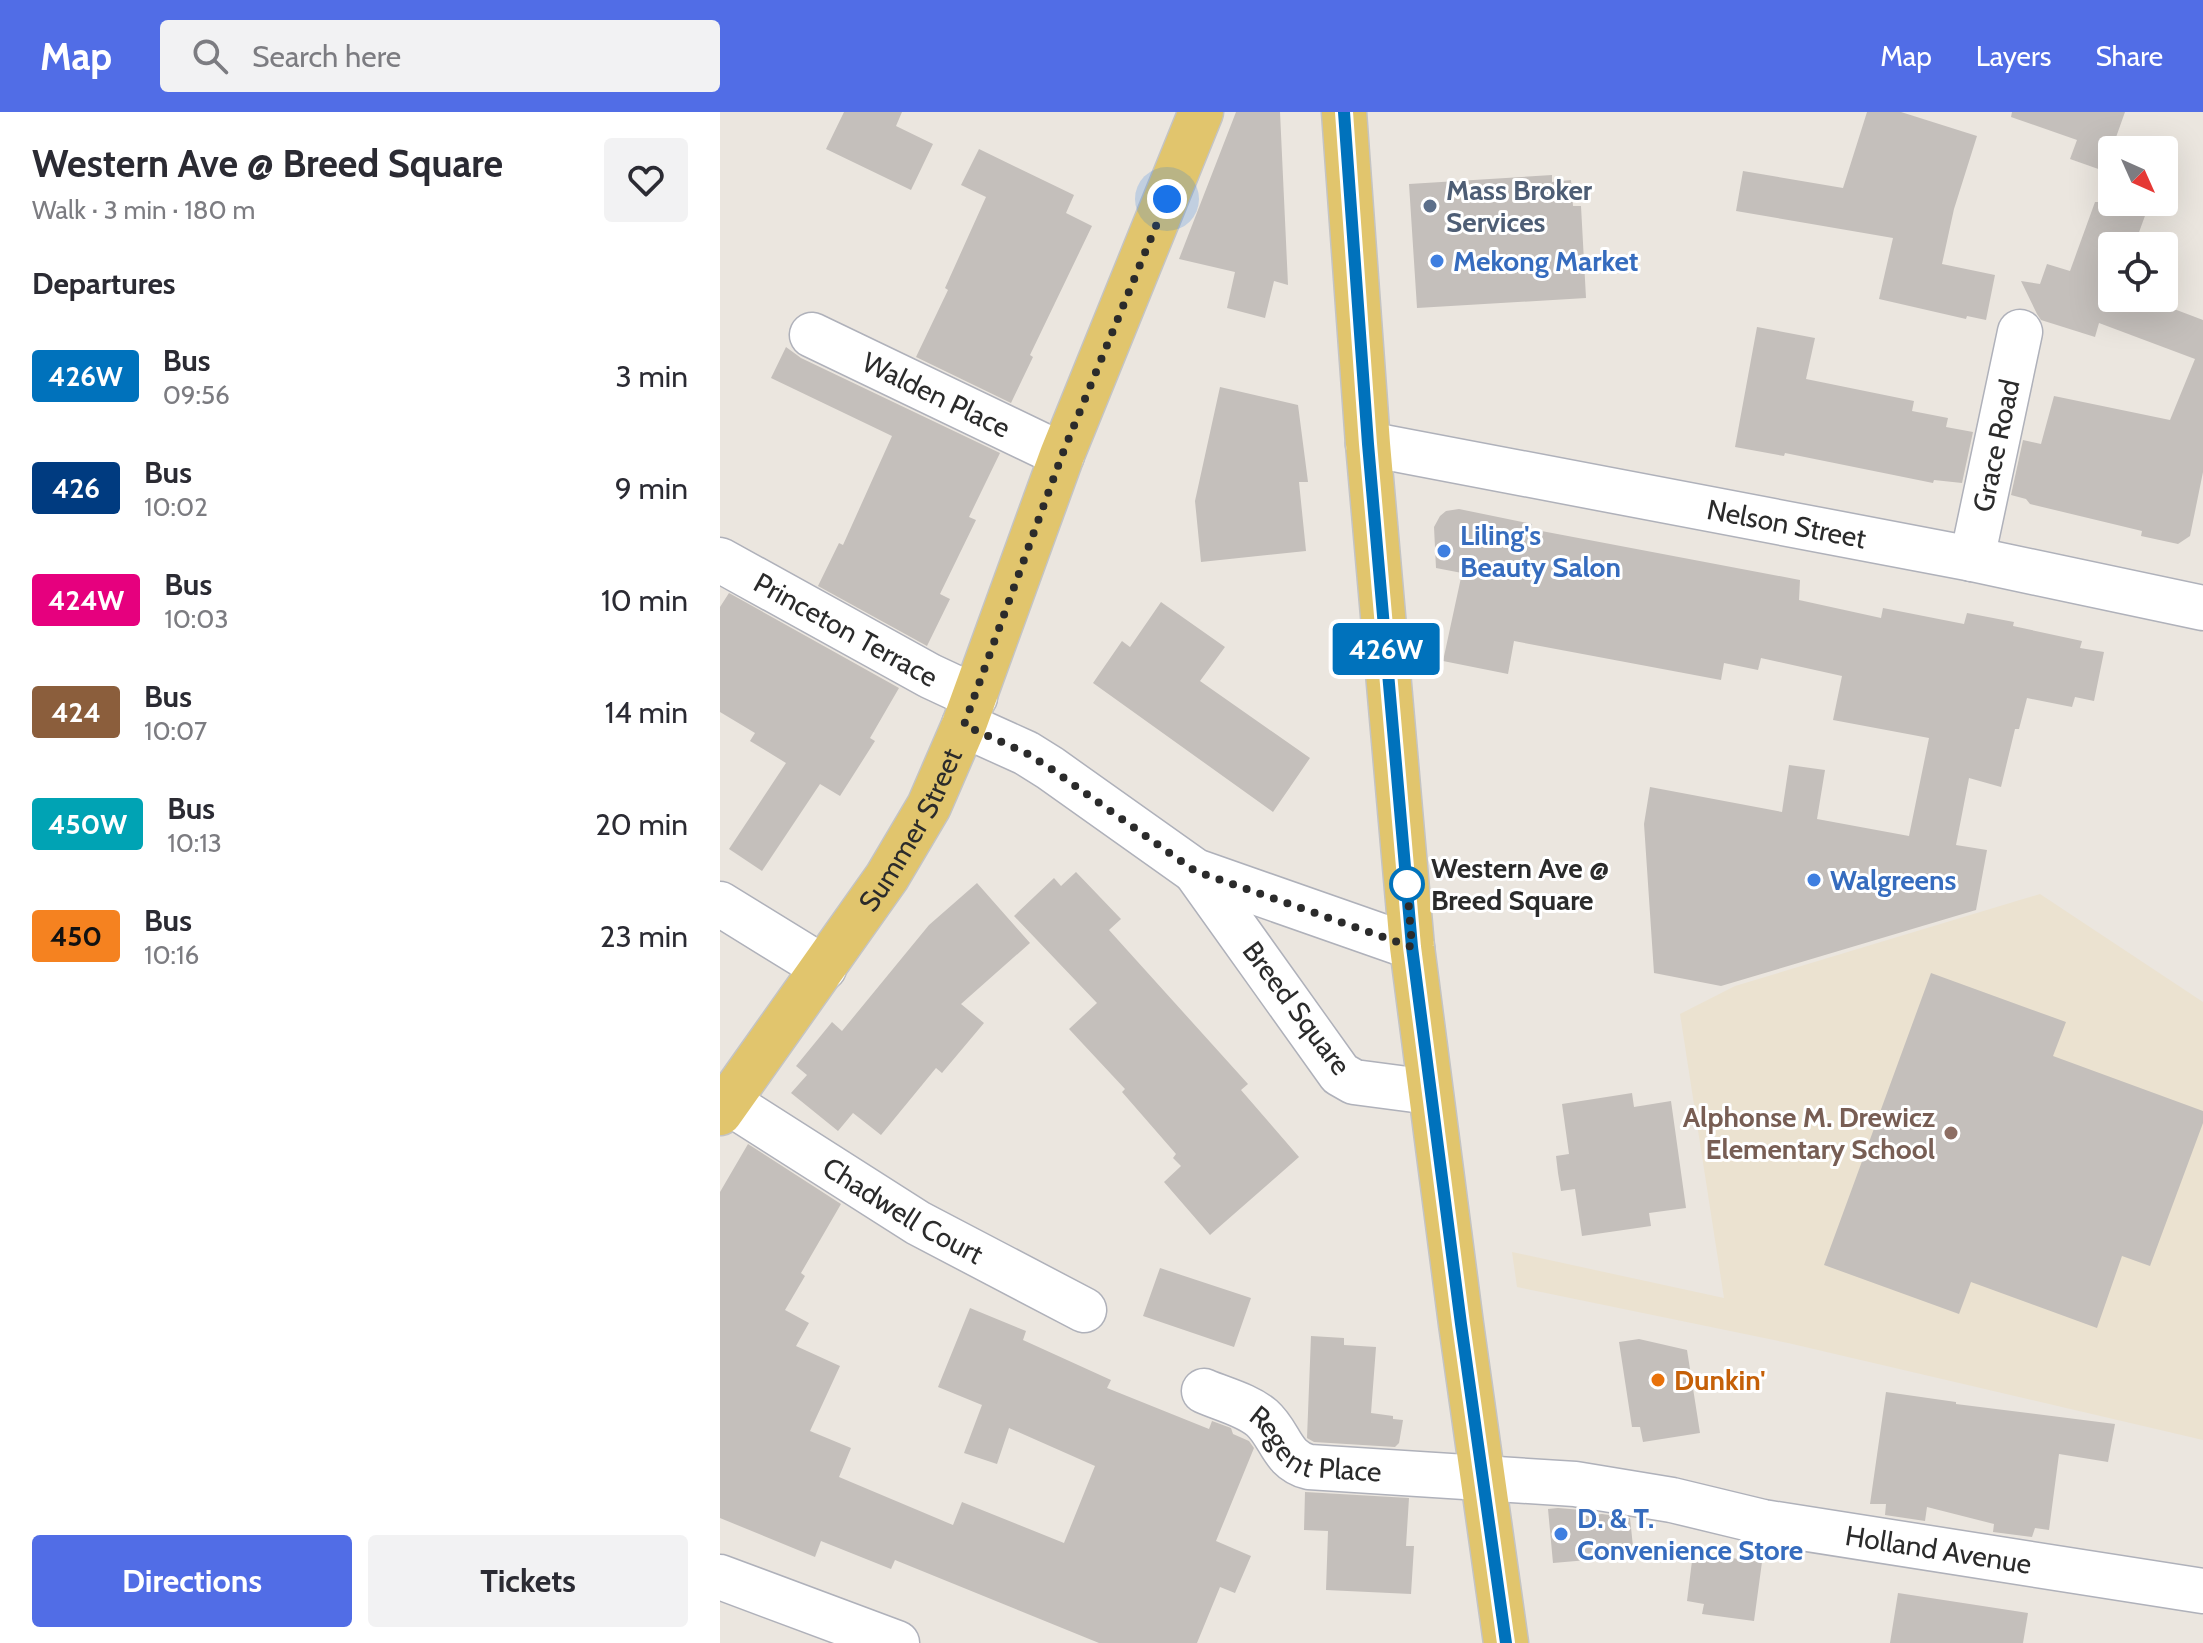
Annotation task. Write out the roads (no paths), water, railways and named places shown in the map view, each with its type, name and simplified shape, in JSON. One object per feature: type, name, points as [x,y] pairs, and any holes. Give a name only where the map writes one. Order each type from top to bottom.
[{"type":"main road","name":"Summer Street","points":[[724,1107],[887,877],[922,819],[969,711],[1062,455],[1201,112]]},
{"type":"main road","points":[[1344,112],[1368,444],[1412,947],[1506,1643]]},
{"type":"street","name":"Grace Road","points":[[1972,559],[2020,332]]},
{"type":"street","name":"Walden Place","points":[[812,335],[1062,455]]},
{"type":"street","name":"Nelson Street","points":[[1368,444],[1972,559],[2203,608]]},
{"type":"street","name":"Princeton Terrace","points":[[720,560],[919,670],[969,711]]},
{"type":"street","name":"Breed Square","points":[[969,711],[1195,871],[1412,947]]},
{"type":"street","name":"Breed Square","points":[[1195,871],[1340,1074],[1354,1082],[1430,1092]]},
{"type":"street","points":[[720,904],[824,968]]},
{"type":"street","name":"Chadwell Court","points":[[724,1107],[918,1223],[1084,1310]]},
{"type":"street","name":"Regent Place","points":[[1204,1391],[1262,1418],[1287,1455],[1298,1464],[1484,1480]]},
{"type":"street","name":"Holland Avenue","points":[[1484,1480],[1575,1484],[1621,1491],[1763,1522],[2203,1591]]},
{"type":"street","points":[[720,1577],[897,1643]]},
{"type":"place","name":"Mass Broker Services","points":[[1430,206]]},
{"type":"place","name":"Mekong Market","points":[[1437,261]]},
{"type":"place","name":"Liling's Beauty Salon","points":[[1444,551]]},
{"type":"place","name":"Walgreens","points":[[1814,880]]},
{"type":"place","name":"Western Ave @ Breed Square","points":[[1407,884]]},
{"type":"place","name":"Alphonse M. Drewicz Elementary School","points":[[1951,1133]]},
{"type":"place","name":"Dunkin'","points":[[1658,1380]]},
{"type":"place","name":"D. & T. Convenience Store","points":[[1561,1534]]}]
